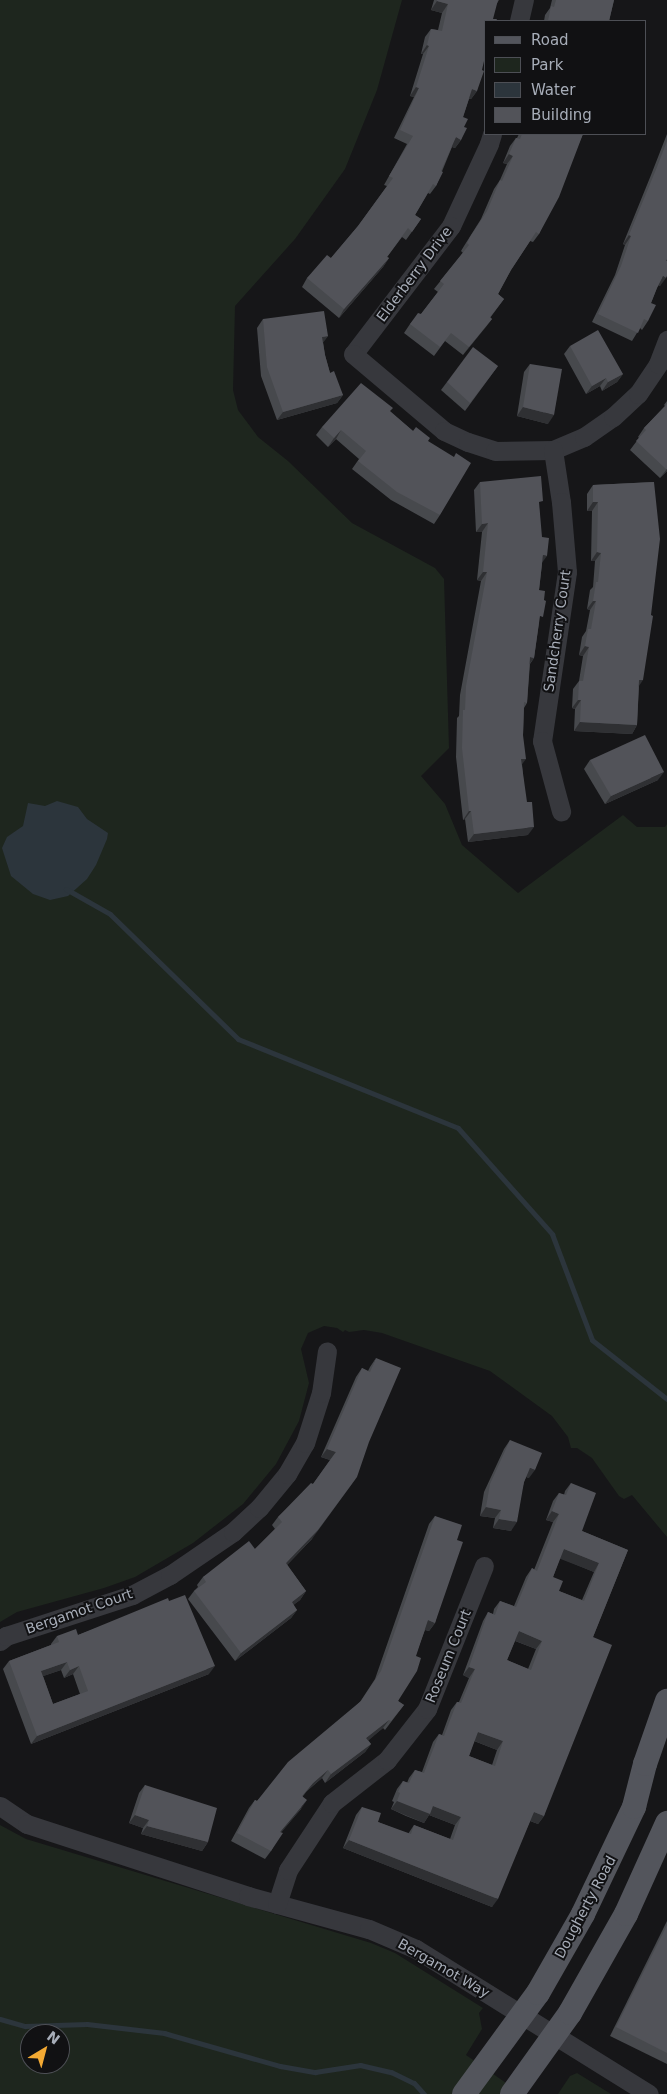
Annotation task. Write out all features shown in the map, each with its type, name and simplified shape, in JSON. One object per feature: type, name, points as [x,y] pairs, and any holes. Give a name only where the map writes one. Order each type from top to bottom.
[{"type":"main road","name":"Dougherty Road","points":[[464,2094],[538,1993],[583,1914],[634,1807],[645,1764],[667,1701]]},
{"type":"main road","points":[[514,2092],[570,2013],[626,1914],[667,1823]]},
{"type":"street","points":[[519,20],[524,0]]},
{"type":"street","name":"Elderberry Drive","points":[[492,135],[451,226],[352,354],[408,402],[452,435],[495,450],[553,450]]},
{"type":"street","points":[[553,450],[584,437],[613,417],[638,394],[658,364],[667,340]]},
{"type":"street","name":"Sandcherry Court","points":[[553,450],[561,502],[567,572],[542,741],[561,811]]},
{"type":"street","name":"Bergamot Court","points":[[0,1641],[13,1633],[132,1595],[170,1575],[233,1532],[259,1508],[287,1474],[305,1444],[318,1402],[327,1351]]},
{"type":"street","name":"Roseum Court","points":[[277,1904],[288,1870],[332,1803],[386,1760],[427,1709],[484,1566]]},
{"type":"street","points":[[0,1806],[27,1824],[277,1904]]},
{"type":"street","name":"Bergamot Way","points":[[277,1904],[369,1929],[416,1949],[649,2094]]},
{"type":"green space","points":[[0,0],[402,0],[377,90],[345,169],[295,239],[235,306],[233,390],[238,410],[258,437],[288,461],[352,523],[435,568],[444,579],[449,748],[421,776],[445,804],[462,845],[518,893],[623,815],[637,827],[665,827],[667,824],[667,1537],[632,1495],[624,1499],[619,1496],[592,1458],[577,1448],[571,1448],[568,1437],[552,1416],[490,1371],[382,1333],[364,1330],[349,1332],[345,1330],[343,1332],[337,1328],[324,1326],[308,1333],[301,1349],[309,1383],[299,1421],[276,1464],[243,1504],[193,1543],[135,1577],[104,1588],[17,1612],[0,1622]]},
{"type":"green space","points":[[0,1825],[26,1839],[371,1943],[395,1953],[483,2008],[479,2013],[482,2029],[466,2055],[522,2094],[0,2094]]},
{"type":"green space","points":[[577,2073],[611,2094],[558,2094],[570,2076]]},
{"type":"water","points":[[57,801],[78,807],[87,819],[108,833],[96,865],[87,879],[68,896],[50,900],[33,894],[11,876],[2,848],[7,837],[23,826],[28,803],[45,806]]},
{"type":"building","points":[[498,0],[493,19],[496,20],[484,20],[484,61],[482,70],[484,71],[477,91],[472,89],[463,117],[468,119],[464,127],[467,128],[461,140],[456,137],[436,186],[433,184],[415,215],[421,219],[412,232],[408,228],[387,257],[389,258],[344,309],[307,278],[327,255],[331,258],[358,226],[393,178],[389,176],[413,136],[400,130],[419,88],[416,87],[429,46],[427,45],[431,29],[442,31],[448,4],[437,1]]},
{"type":"building","points":[[556,0],[614,0],[609,20],[548,20],[551,6],[554,7]]},
{"type":"building","points":[[522,135],[583,135],[559,197],[539,234],[536,232],[511,270],[498,294],[504,299],[490,317],[492,319],[469,347],[451,333],[440,347],[410,324],[418,313],[421,314],[444,284],[440,281],[469,245],[467,243],[487,211],[513,156],[509,154],[516,138],[520,139]]},
{"type":"building","points":[[667,141],[667,276],[666,278],[663,276],[651,303],[656,305],[648,321],[644,319],[638,333],[598,314],[621,266],[631,236],[629,235]]},
{"type":"building","points":[[324,311],[328,336],[322,337],[325,355],[330,373],[334,371],[343,395],[283,412],[267,367],[263,319]]},
{"type":"building","points":[[598,330],[623,374],[608,382],[606,378],[592,386],[570,346]]},
{"type":"building","points":[[473,347],[498,366],[470,403],[447,382]]},
{"type":"building","points":[[530,364],[562,369],[554,415],[523,407]]},
{"type":"building","points":[[361,383],[393,408],[390,411],[413,431],[416,427],[430,438],[428,441],[454,457],[456,453],[471,463],[440,515],[397,492],[358,461],[366,451],[341,430],[334,438],[322,427]]},
{"type":"building","points":[[667,404],[666,469],[636,441],[646,430],[644,428]]},
{"type":"building","points":[[541,476],[543,501],[539,502],[542,537],[549,538],[547,556],[543,555],[539,590],[545,591],[544,600],[546,601],[543,617],[540,616],[534,658],[530,657],[527,703],[524,702],[523,735],[526,759],[521,759],[527,802],[532,802],[534,827],[474,834],[471,811],[469,811],[462,748],[466,686],[487,572],[483,572],[488,523],[482,524],[480,482]]},
{"type":"building","points":[[654,482],[660,539],[651,615],[653,616],[643,680],[639,680],[637,725],[580,722],[581,700],[578,700],[579,681],[583,681],[589,647],[585,646],[588,629],[591,629],[596,601],[593,601],[596,582],[598,582],[601,553],[597,552],[598,502],[593,502],[593,485]]},
{"type":"building","points":[[645,735],[664,772],[611,796],[590,760]]},
{"type":"building","points":[[376,1358],[401,1368],[369,1442],[357,1477],[318,1530],[286,1563],[306,1591],[292,1602],[297,1610],[241,1653],[194,1591],[206,1582],[203,1577],[249,1541],[255,1549],[282,1522],[278,1517],[311,1483],[313,1484],[336,1452],[327,1449],[362,1368],[370,1372]]},
{"type":"building","points":[[510,1440],[542,1453],[535,1470],[530,1468],[524,1482],[517,1522],[499,1519],[501,1510],[486,1507],[490,1484]]},
{"type":"building","points":[[571,1483],[596,1493],[582,1531],[628,1550],[593,1637],[612,1645],[544,1816],[534,1812],[498,1899],[349,1840],[362,1807],[381,1813],[378,1822],[411,1834],[414,1825],[453,1840],[461,1817],[433,1806],[430,1814],[412,1807],[397,1801],[400,1793],[398,1792],[403,1781],[409,1783],[415,1770],[424,1773],[439,1734],[444,1736],[457,1702],[461,1703],[475,1669],[469,1667],[488,1612],[495,1615],[500,1601],[516,1607],[532,1568],[537,1571],[559,1514],[552,1511],[559,1493],[566,1495]],"holes":[[[564,1549],[599,1563],[584,1601],[559,1591],[563,1581],[553,1577]],[[519,1631],[542,1641],[531,1670],[507,1660]],[[478,1732],[503,1741],[495,1766],[469,1756]]]},
{"type":"building","points":[[435,1516],[462,1525],[457,1540],[463,1542],[435,1623],[428,1620],[416,1656],[421,1658],[417,1671],[398,1701],[404,1705],[391,1721],[389,1720],[366,1738],[371,1744],[331,1774],[328,1770],[313,1783],[302,1796],[307,1800],[280,1832],[283,1833],[271,1851],[237,1833],[255,1800],[257,1801],[288,1762],[361,1701],[381,1671]]},
{"type":"building","points":[[185,1595],[215,1666],[37,1736],[9,1661],[59,1642],[57,1636],[76,1629],[78,1635],[168,1598],[169,1601]],"holes":[[[67,1662],[70,1670],[79,1666],[88,1691],[53,1704],[41,1671]]]},
{"type":"building","points":[[145,1785],[217,1808],[208,1842],[147,1826],[149,1820],[135,1815]]},
{"type":"building","points":[[667,1925],[667,2053],[616,2027]]},
{"type":"waterway","points":[[66,889],[110,914],[238,1039],[458,1128],[552,1234],[592,1340],[667,1399]]},
{"type":"waterway","points":[[0,2019],[25,2026],[87,2024],[164,2033],[280,2066],[315,2072],[360,2065],[391,2072],[414,2083],[424,2094]]}]
